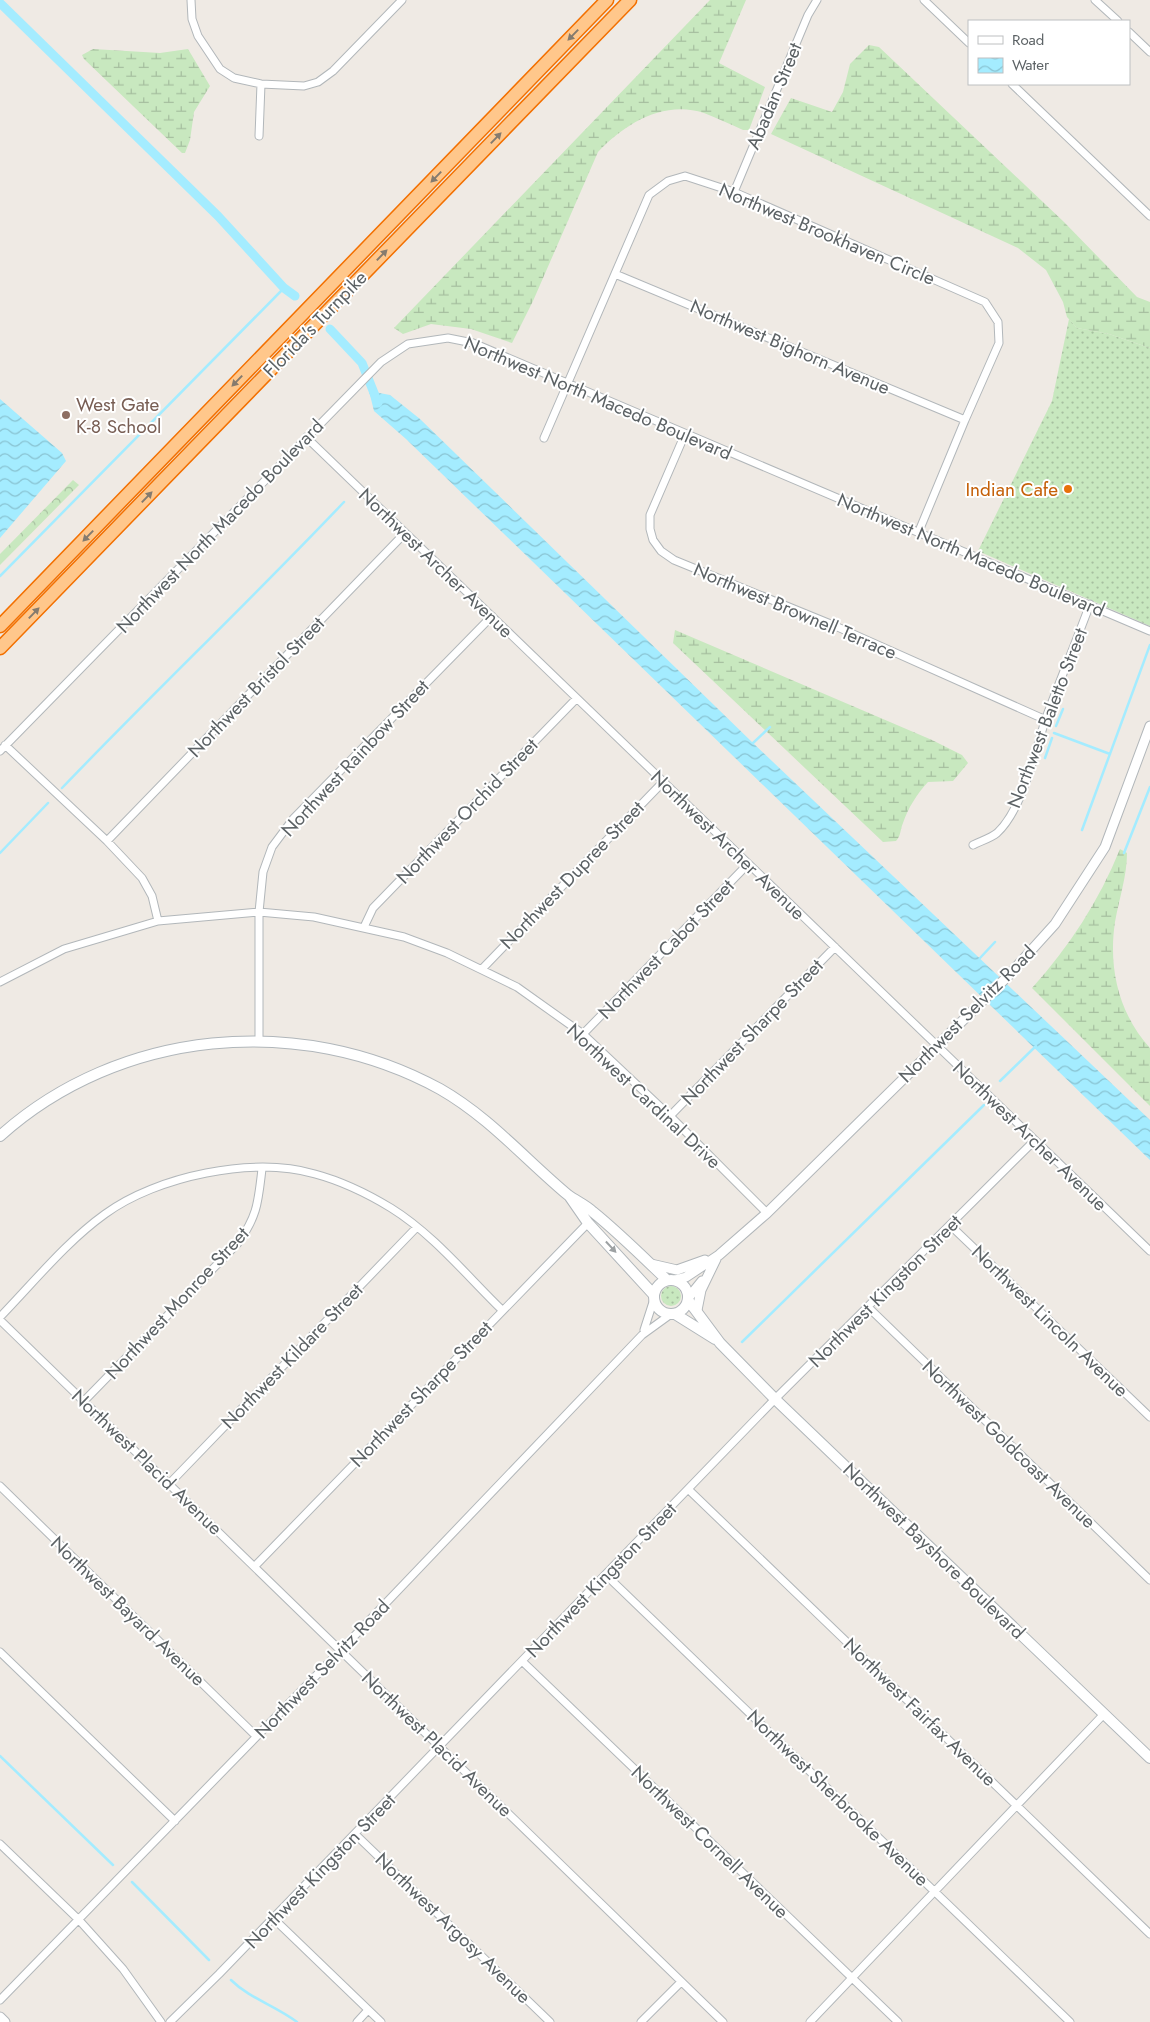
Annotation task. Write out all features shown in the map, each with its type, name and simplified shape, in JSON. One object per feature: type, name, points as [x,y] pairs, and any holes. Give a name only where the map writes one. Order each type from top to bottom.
[{"type":"highway","name":"Florida's Turnpike","points":[[0,626],[607,0]]},
{"type":"highway","name":"Florida's Turnpike","points":[[0,648],[630,0]]},
{"type":"main road","points":[[0,1136],[35,1107],[69,1087],[105,1070],[140,1057],[180,1048],[258,1040],[338,1050],[375,1060],[441,1090],[481,1116],[508,1138],[569,1196],[588,1223],[654,1297],[658,1308],[673,1314],[684,1309],[689,1298],[683,1284],[671,1280],[650,1264],[593,1211],[569,1196]]},
{"type":"main road","points":[[654,1297],[658,1286],[671,1280]]},
{"type":"main road","name":"Northwest Bayshore Boulevard","points":[[689,1298],[720,1343],[775,1399],[1150,1758]]},
{"type":"main road","name":"Northwest Bayshore Boulevard","points":[[673,1314],[720,1343]]},
{"type":"street","points":[[191,0],[192,19],[198,36],[220,69],[234,78],[261,84],[304,86],[318,82],[333,72],[402,0]]},
{"type":"street","name":"Abadan Street","points":[[734,192],[808,15],[817,0]]},
{"type":"street","points":[[924,0],[968,42]]},
{"type":"street","points":[[1095,0],[1117,20]]},
{"type":"street","points":[[1130,33],[1150,52]]},
{"type":"street","points":[[259,136],[261,84]]},
{"type":"street","points":[[1013,85],[1150,216]]},
{"type":"street","name":"Northwest Brookhaven Circle","points":[[615,274],[649,195],[668,181],[685,176],[734,192],[986,302],[998,322],[999,343],[965,420]]},
{"type":"street","points":[[544,438],[615,274]]},
{"type":"street","name":"Northwest Bighorn Avenue","points":[[615,274],[965,420]]},
{"type":"street","name":"Northwest North Macedo Boulevard","points":[[3,748],[381,362],[408,344],[448,338],[473,343],[1150,631]]},
{"type":"street","points":[[919,532],[965,420]]},
{"type":"street","name":"Northwest Brownell Terrace","points":[[685,434],[650,515],[650,529],[653,540],[666,555],[708,575],[833,625],[1046,720]]},
{"type":"street","name":"Northwest Archer Avenue","points":[[306,437],[1150,1251]]},
{"type":"street","name":"Northwest Bristol Street","points":[[107,841],[405,533]]},
{"type":"street","name":"Northwest Baletto Street","points":[[973,845],[996,834],[1007,820],[1030,772],[1046,720],[1090,604]]},
{"type":"street","name":"Northwest Rainbow Street","points":[[258,1040],[259,912],[262,872],[272,847],[293,819],[492,616]]},
{"type":"street","name":"Northwest Orchid Street","points":[[364,927],[373,908],[576,699]]},
{"type":"street","name":"Northwest Selvitz Road","points":[[671,1280],[686,1277],[717,1258],[767,1213],[1008,976],[1055,924],[1105,847],[1150,726]]},
{"type":"street","points":[[3,748],[107,841],[142,878],[152,896],[158,921]]},
{"type":"street","name":"Northwest Dupree Street","points":[[482,969],[663,782]]},
{"type":"street","name":"Northwest Cabot Street","points":[[583,1034],[748,864]]},
{"type":"street","name":"Northwest Cardinal Drive","points":[[0,982],[64,949],[158,921],[259,912],[314,917],[404,937],[482,969],[516,987],[583,1034],[670,1116],[767,1213]]},
{"type":"street","name":"Northwest Sharpe Street","points":[[670,1116],[834,948]]},
{"type":"street","name":"Northwest Kingston Street","points":[[170,2022],[355,1834],[775,1399],[951,1226],[1035,1140]]},
{"type":"street","points":[[0,1318],[74,1239],[106,1213],[147,1190],[197,1174],[231,1169],[262,1168],[315,1174],[368,1196],[392,1209],[416,1228],[502,1310]]},
{"type":"street","name":"Northwest Monroe Street","points":[[84,1401],[238,1243],[252,1222],[258,1203],[262,1168]]},
{"type":"street","name":"Northwest Sharpe Street","points":[[255,1566],[588,1223]]},
{"type":"street","name":"Northwest Lincoln Avenue","points":[[951,1226],[1150,1416]]},
{"type":"street","name":"Northwest Kildare Street","points":[[169,1484],[416,1228]]},
{"type":"street","points":[[650,1264],[676,1270],[717,1258]]},
{"type":"street","points":[[697,1310],[701,1290],[717,1258]]},
{"type":"street","name":"Northwest Selvitz Road","points":[[689,1298],[717,1258]]},
{"type":"street","name":"Northwest Selvitz Road","points":[[642,1335],[654,1297]]},
{"type":"street","name":"Northwest Goldcoast Avenue","points":[[868,1307],[1150,1580]]},
{"type":"street","name":"Northwest Selvitz Road","points":[[0,2000],[175,1822],[642,1335],[673,1314]]},
{"type":"street","name":"Northwest Placid Avenue","points":[[0,1318],[723,2022]]},
{"type":"street","name":"Northwest Bayard Avenue","points":[[0,1486],[256,1736]]},
{"type":"street","name":"Northwest Fairfax Avenue","points":[[689,1490],[1150,1934]]},
{"type":"street","name":"Northwest Sherbrooke Avenue","points":[[606,1575],[1070,2022]]},
{"type":"street","points":[[0,1652],[175,1822]]},
{"type":"street","name":"Northwest Cornell Avenue","points":[[522,1661],[898,2022]]},
{"type":"street","points":[[810,2022],[1016,1804],[1104,1714]]},
{"type":"street","name":"Northwest Argosy Avenue","points":[[355,1834],[550,2022]]},
{"type":"street","points":[[0,1844],[79,1920],[123,1969],[161,2022]]},
{"type":"street","points":[[273,1918],[381,2022]]},
{"type":"street","points":[[641,2022],[681,1982]]},
{"type":"street","points":[[357,2022],[368,2010]]},
{"type":"street","points":[[0,2017],[5,2022]]},
{"type":"green space","points":[[710,0],[746,0],[719,63],[765,87],[749,130],[743,130],[704,113],[674,110],[646,117],[620,132],[598,152],[533,301],[512,343],[471,329],[431,324],[403,334],[394,328]]},
{"type":"green space","points":[[869,45],[879,47],[1064,222],[1137,297],[1150,302],[1150,348],[1109,334],[1077,328],[1067,317],[1063,302],[1046,270],[1018,248],[771,134],[791,98],[832,112],[843,92],[850,64]]},
{"type":"green space","points":[[93,49],[160,53],[188,49],[210,86],[194,112],[190,140],[185,153],[182,153],[84,59],[82,55]]},
{"type":"green space","points":[[1069,319],[1077,328],[1109,334],[1150,348],[1150,626],[978,551],[1052,401]]},
{"type":"green space","points":[[73,480],[79,485],[0,565],[0,554]]},
{"type":"green space","points":[[675,630],[932,740],[962,755],[968,763],[953,781],[928,782],[910,807],[898,839],[896,841],[883,842],[673,643]]},
{"type":"green space","points":[[1120,849],[1127,853],[1127,862],[1115,922],[1113,956],[1118,989],[1123,1005],[1139,1035],[1150,1048],[1150,1106],[1032,988],[1071,940],[1082,923],[1103,887]]},
{"type":"green space","points":[[671,1286],[678,1289],[681,1296],[678,1303],[671,1306],[664,1303],[661,1296],[664,1289]]},
{"type":"water","points":[[369,391],[390,395],[420,419],[753,743],[1150,1120],[1150,1160],[406,439],[374,411]]},
{"type":"water","points":[[0,399],[62,453],[66,461],[0,538]]},
{"type":"waterway","points":[[0,3],[218,216],[284,288],[295,296]]},
{"type":"waterway","points":[[0,576],[284,288]]},
{"type":"waterway","points":[[330,329],[362,363],[378,403]]},
{"type":"waterway","points":[[62,788],[344,502]]},
{"type":"waterway","points":[[1082,830],[1150,645]]},
{"type":"waterway","points":[[1056,726],[1063,709]]},
{"type":"waterway","points":[[753,743],[770,727]]},
{"type":"waterway","points":[[1054,733],[1110,754]]},
{"type":"waterway","points":[[1045,758],[1052,738]]},
{"type":"waterway","points":[[1124,853],[1150,787]]},
{"type":"waterway","points":[[0,853],[48,803]]},
{"type":"waterway","points":[[980,958],[995,942]]},
{"type":"waterway","points":[[1000,1081],[1036,1046]]},
{"type":"waterway","points":[[742,1342],[984,1105]]},
{"type":"waterway","points":[[0,1756],[113,1865]]},
{"type":"waterway","points":[[132,1882],[209,1960]]},
{"type":"waterway","points":[[231,1980],[246,1992],[297,2022]]},
{"type":"place","name":"West Gate K-8 School","points":[[66,415]]},
{"type":"place","name":"Indian Cafe","points":[[1068,489]]}]
